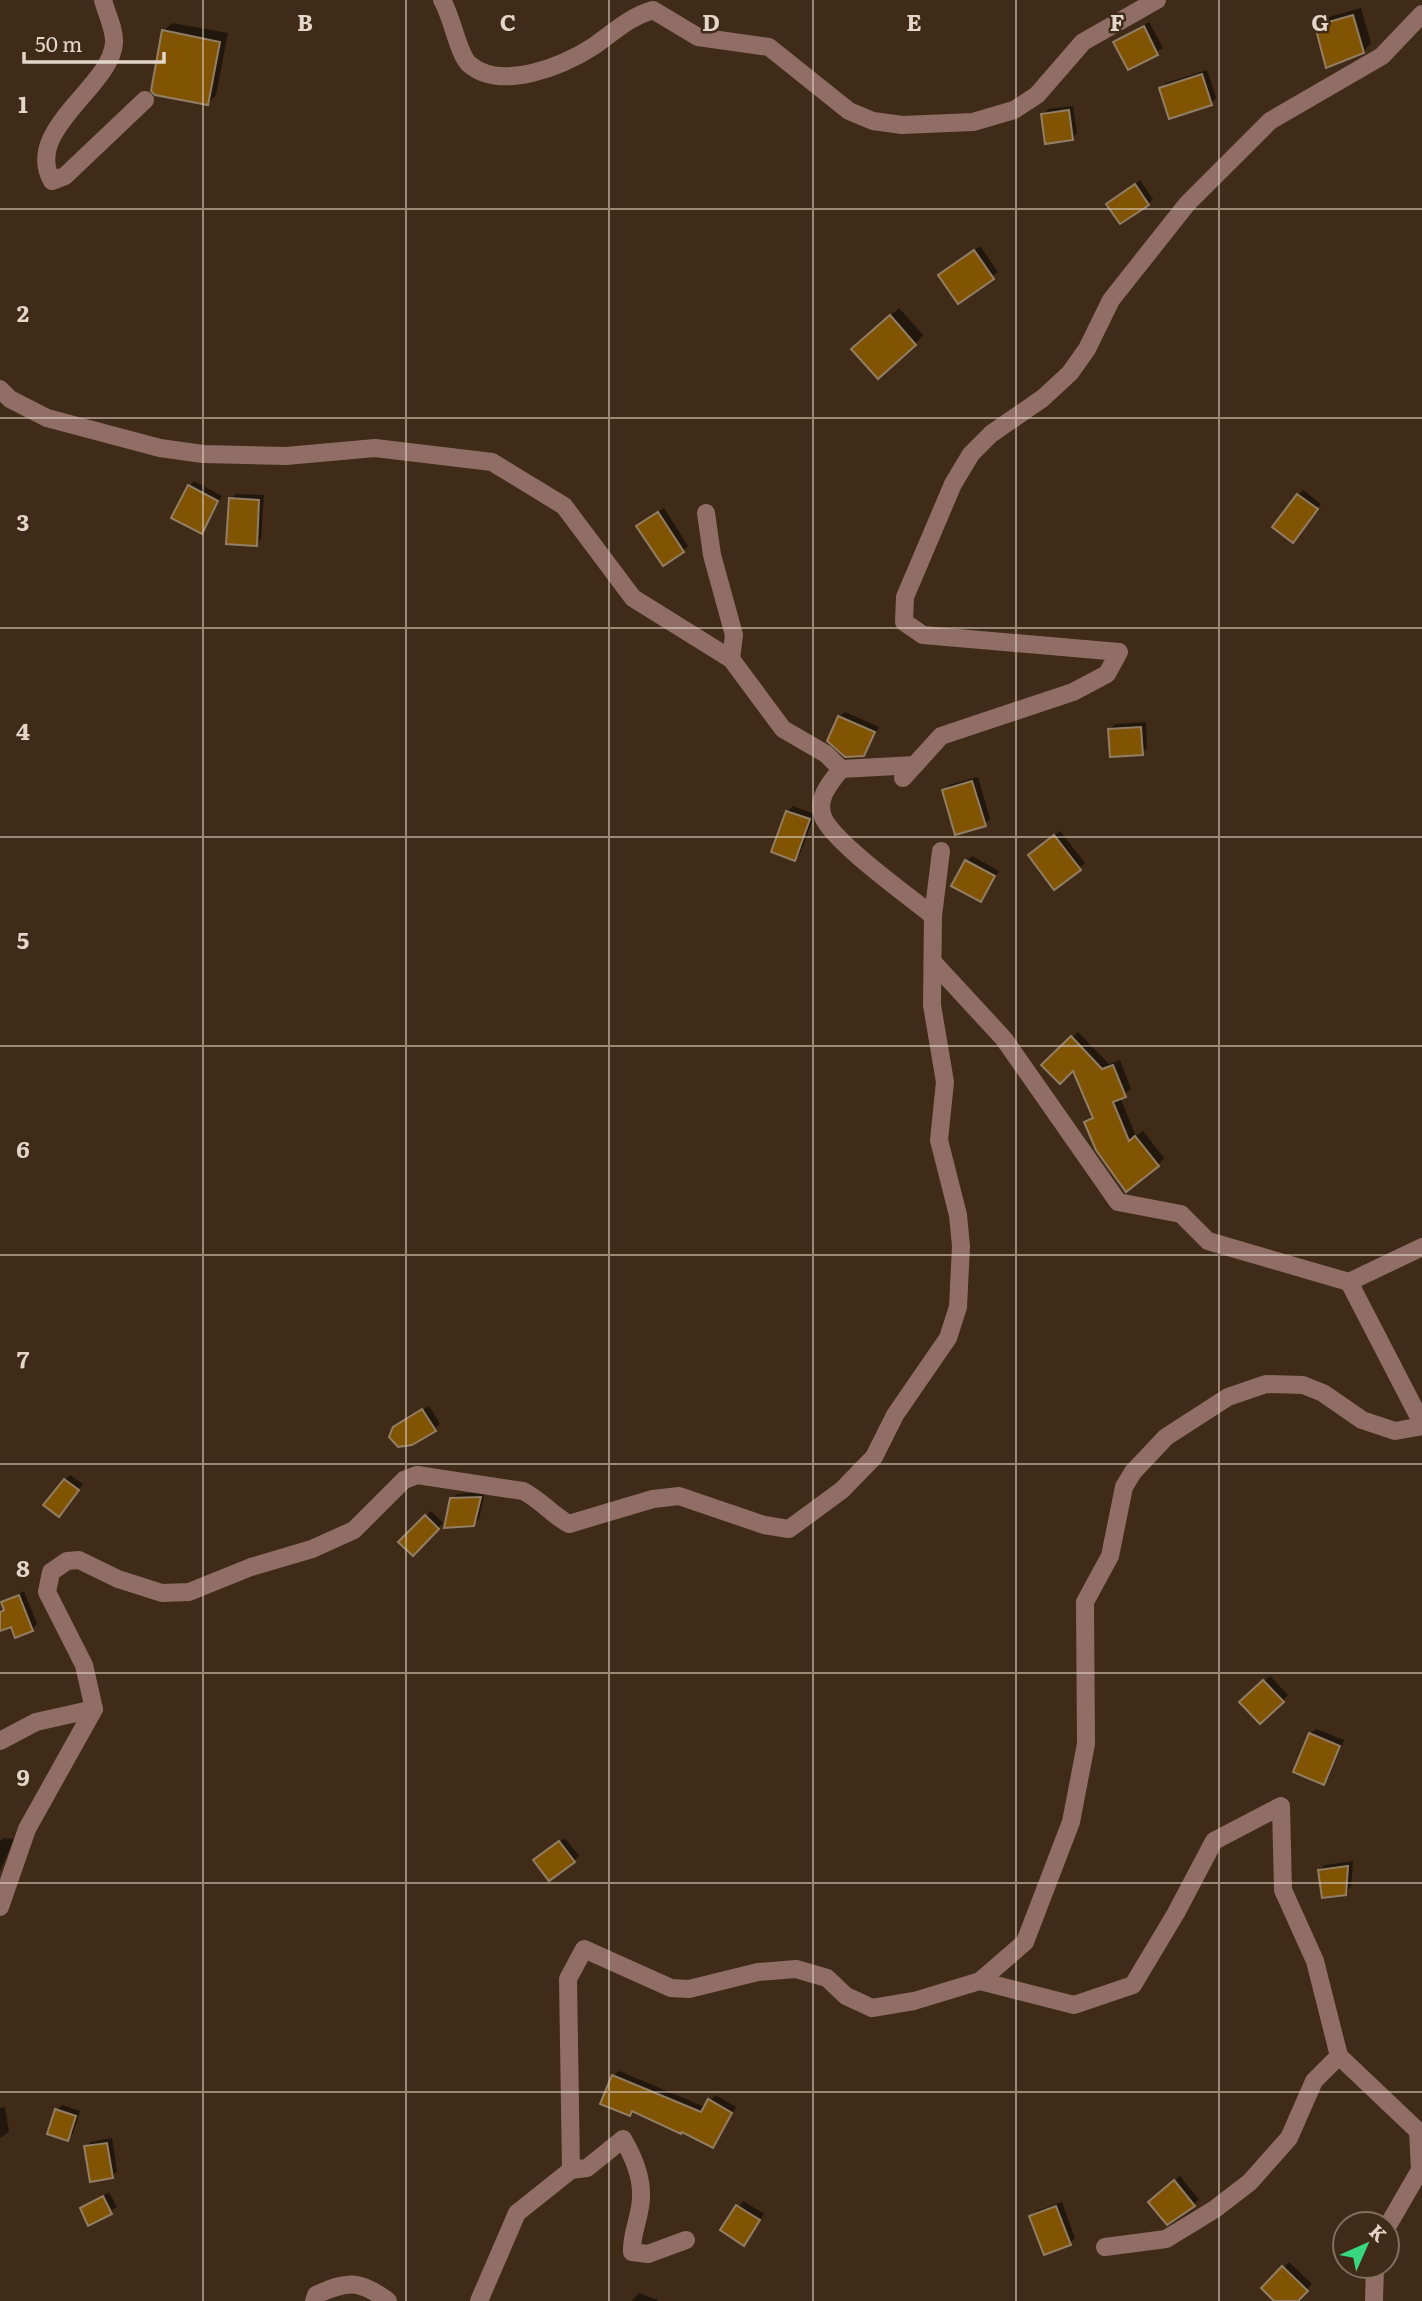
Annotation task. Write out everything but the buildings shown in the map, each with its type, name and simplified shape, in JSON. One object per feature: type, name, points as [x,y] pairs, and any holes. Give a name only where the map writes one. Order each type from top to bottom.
[{"type":"street","points":[[103,0],[114,42],[108,61],[58,127],[46,156],[47,173],[52,181],[65,176],[145,100]]},
{"type":"street","points":[[442,0],[449,11],[467,62],[485,74],[519,78],[537,72],[591,47],[634,16],[653,10],[698,37],[769,47],[849,111],[873,121],[902,125],[973,122],[1014,110],[1037,96],[1083,43],[1157,0]]},
{"type":"street","points":[[0,390],[10,399],[47,418],[160,447],[203,454],[286,456],[376,448],[492,463],[564,506],[633,598],[731,659],[783,729],[826,754],[841,769],[909,771],[941,736],[1073,692],[1107,674],[1119,652],[923,635],[904,622],[905,597],[953,484],[971,454],[991,434],[1042,398],[1070,373],[1087,349],[1111,300],[1187,204],[1270,121],[1382,55],[1422,14]]},
{"type":"street","points":[[706,513],[712,555],[734,635],[731,659]]},
{"type":"street","points":[[841,769],[823,794],[824,818],[840,838],[933,916]]},
{"type":"street","points":[[0,1906],[27,1829],[94,1709],[84,1665],[47,1592],[51,1572],[67,1561],[79,1560],[118,1578],[162,1593],[190,1592],[251,1567],[312,1549],[354,1530],[404,1480],[418,1475],[523,1491],[537,1498],[558,1518],[569,1524],[653,1499],[679,1496],[764,1525],[789,1529],[842,1489],[874,1457],[895,1415],[948,1338],[958,1307],[961,1246],[958,1215],[939,1140],[944,1082],[932,1005],[933,916],[941,851]]},
{"type":"street","points":[[933,962],[1004,1039],[1118,1202],[1181,1214],[1208,1241],[1349,1282],[1422,1247]]},
{"type":"street","points":[[571,2170],[568,1979],[584,1949],[671,1989],[689,1989],[758,1972],[796,1969],[827,1978],[846,1996],[872,2008],[914,2001],[980,1981],[1025,1941],[1072,1822],[1086,1744],[1085,1602],[1110,1556],[1124,1487],[1133,1472],[1166,1437],[1228,1397],[1266,1384],[1303,1385],[1323,1393],[1362,1420],[1395,1431],[1422,1425],[1349,1282]]},
{"type":"street","points":[[0,1741],[36,1722],[94,1709]]},
{"type":"street","points":[[980,1981],[1074,2005],[1133,1985],[1176,1913],[1214,1841],[1281,1806],[1283,1890],[1315,1961],[1339,2056],[1418,2131],[1420,2170],[1397,2210]]},
{"type":"street","points":[[1105,2247],[1166,2239],[1215,2209],[1250,2182],[1289,2138],[1314,2081],[1339,2056]]},
{"type":"street","points":[[478,2301],[517,2213],[571,2170],[587,2168],[623,2139],[635,2159],[641,2197],[631,2239],[632,2252],[648,2254],[685,2240]]},
{"type":"street","points":[[1374,2301],[1375,2280]]},
{"type":"street","points":[[314,2301],[316,2295],[340,2284],[367,2286],[388,2301]]}]
